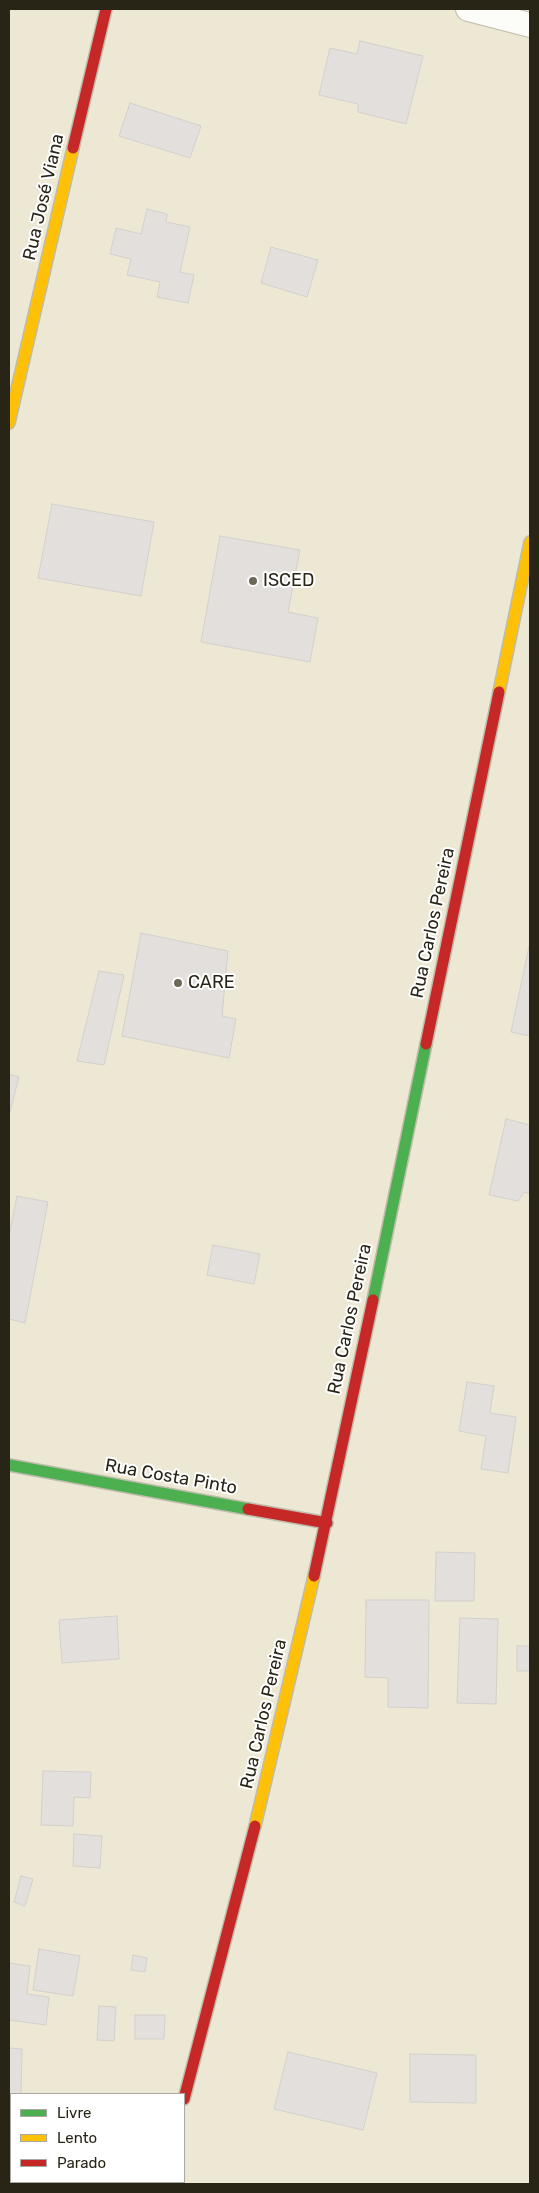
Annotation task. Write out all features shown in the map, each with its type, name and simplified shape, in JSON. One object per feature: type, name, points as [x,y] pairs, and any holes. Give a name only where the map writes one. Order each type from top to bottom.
[{"type":"street","name":"Rua José Viana","points":[[9,423],[13,378],[106,9]]},
{"type":"street","points":[[468,9],[530,25]]},
{"type":"street","name":"Rua Carlos Pereira","points":[[185,2095],[246,1866],[327,1523],[530,542]]},
{"type":"street","name":"Rua Costa Pinto","points":[[9,1465],[327,1523]]},
{"type":"building","points":[[360,41],[423,56],[406,124],[358,112],[358,104],[319,95],[330,48],[357,54]]},
{"type":"building","points":[[130,103],[201,126],[190,158],[119,136]]},
{"type":"building","points":[[147,209],[167,214],[166,222],[190,227],[180,272],[194,275],[188,303],[157,297],[160,282],[127,275],[131,259],[110,254],[116,228],[141,234]]},
{"type":"building","points":[[271,247],[318,260],[307,297],[261,283]]},
{"type":"building","points":[[52,504],[154,522],[141,596],[38,578]]},
{"type":"building","name":"ISCED","points":[[220,536],[300,550],[288,612],[318,618],[310,662],[201,642]]},
{"type":"building","name":"CARE","points":[[141,933],[228,951],[222,1016],[236,1019],[229,1058],[122,1036]]},
{"type":"building","points":[[530,942],[530,1036],[511,1032]]},
{"type":"building","points":[[99,971],[124,975],[104,1065],[77,1061]]},
{"type":"building","points":[[9,1074],[19,1077],[9,1115]]},
{"type":"building","points":[[506,1119],[530,1125],[530,1194],[524,1192],[518,1201],[489,1195]]},
{"type":"building","points":[[17,1196],[48,1202],[25,1323],[9,1319],[9,1236]]},
{"type":"building","points":[[213,1245],[260,1254],[254,1284],[207,1275]]},
{"type":"building","points":[[467,1382],[494,1386],[490,1413],[516,1417],[508,1473],[481,1469],[486,1436],[459,1431]]},
{"type":"building","points":[[436,1552],[475,1553],[474,1601],[435,1601]]},
{"type":"building","points":[[366,1600],[429,1600],[428,1708],[388,1707],[388,1678],[365,1677]]},
{"type":"building","points":[[117,1616],[119,1659],[62,1663],[59,1620]]},
{"type":"building","points":[[460,1618],[498,1619],[496,1704],[457,1703]]},
{"type":"building","points":[[517,1646],[530,1646],[530,1671],[517,1671]]},
{"type":"building","points":[[43,1771],[91,1772],[90,1798],[74,1797],[73,1826],[41,1825]]},
{"type":"building","points":[[74,1834],[102,1836],[100,1868],[73,1866]]},
{"type":"building","points":[[21,1876],[33,1879],[25,1906],[14,1902]]},
{"type":"building","points":[[39,1949],[80,1956],[73,1996],[33,1990]]},
{"type":"building","points":[[133,1955],[147,1958],[145,1972],[131,1970]]},
{"type":"building","points":[[9,1963],[30,1966],[27,1994],[49,1997],[46,2025],[9,2020]]},
{"type":"building","points":[[99,2006],[116,2007],[114,2041],[97,2040]]},
{"type":"building","points":[[135,2015],[165,2015],[164,2039],[135,2039]]},
{"type":"building","points":[[9,2048],[22,2049],[21,2093],[10,2093],[9,2109]]},
{"type":"building","points":[[288,2052],[377,2073],[363,2130],[274,2109]]},
{"type":"building","points":[[410,2054],[476,2055],[476,2103],[410,2102]]},
{"type":"traffic: fast","points":[[373,1300],[426,1044]]},
{"type":"traffic: fast","points":[[9,1465],[248,1509]]},
{"type":"traffic: slow","points":[[9,423],[73,148]]},
{"type":"traffic: slow","points":[[499,692],[530,542]]},
{"type":"traffic: slow","points":[[255,1826],[314,1576]]},
{"type":"traffic: jam","points":[[73,148],[106,9]]},
{"type":"traffic: jam","points":[[426,1044],[499,692]]},
{"type":"traffic: jam","points":[[314,1576],[373,1300]]},
{"type":"traffic: jam","points":[[248,1509],[327,1523]]},
{"type":"traffic: jam","points":[[185,2095],[255,1826]]},
{"type":"place","name":"ISCED","points":[[253,581]]},
{"type":"place","name":"CARE","points":[[178,983]]}]
